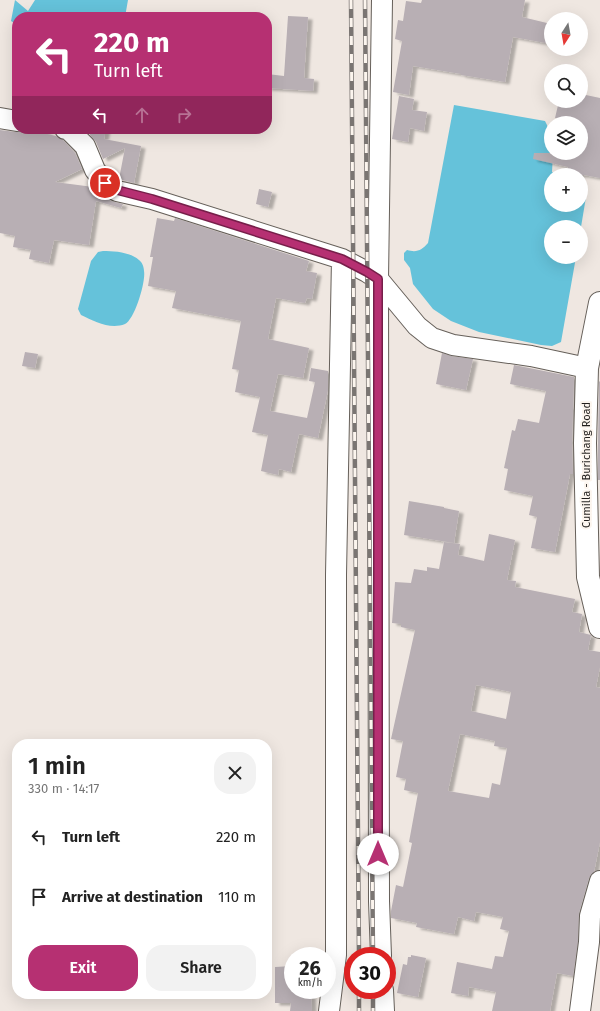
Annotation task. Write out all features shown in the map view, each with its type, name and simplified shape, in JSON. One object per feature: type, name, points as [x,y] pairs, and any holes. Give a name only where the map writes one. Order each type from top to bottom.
[{"type":"main road","name":"Cumilla - Burichang Road","points":[[600,302],[587,368],[585,442],[588,577],[600,627]]},
{"type":"street","points":[[382,0],[378,279],[379,885],[382,947]]},
{"type":"street","points":[[0,118],[12,120]]},
{"type":"street","points":[[73,134],[85,146],[95,170],[105,183],[117,190],[152,199],[342,259],[378,279],[417,326],[432,338],[453,345],[531,356],[587,368]]},
{"type":"street","points":[[329,1011],[336,955],[336,575],[342,259]]},
{"type":"street","points":[[580,1011],[589,942],[590,916],[600,881]]},
{"type":"street","points":[[383,999],[384,1011]]},
{"type":"water","points":[[15,0],[28,11],[35,0],[128,0],[126,12],[13,12]]},
{"type":"water","points":[[454,105],[544,121],[544,160],[553,160],[552,168],[544,168],[544,212],[584,212],[582,220],[544,220],[544,264],[575,264],[561,342],[552,346],[541,345],[479,332],[451,321],[433,309],[413,284],[410,268],[404,260],[404,253],[407,250],[419,250],[428,243]]},
{"type":"water","points":[[103,251],[131,255],[142,263],[144,268],[143,283],[136,308],[129,321],[119,326],[97,322],[81,315],[78,309],[91,261],[98,252]]},
{"type":"building","points":[[422,0],[525,0],[522,17],[544,22],[544,43],[513,37],[505,82],[413,66],[409,95],[393,92],[402,41],[395,39],[398,20],[403,21],[406,1],[421,3]]},
{"type":"building","points":[[288,16],[308,17],[304,78],[314,79],[313,91],[272,88],[272,75],[284,76]]},
{"type":"building","points":[[588,95],[600,98],[600,178],[588,176],[588,168],[568,168],[533,159],[534,153],[544,153],[544,160],[588,160],[588,116],[555,116],[557,108],[588,108]]},
{"type":"building","points":[[399,96],[414,99],[412,110],[427,112],[424,131],[410,128],[408,142],[392,139]]},
{"type":"building","points":[[0,130],[12,132],[12,134],[47,134],[56,136],[63,140],[75,153],[82,169],[55,182],[93,187],[111,201],[123,204],[121,208],[96,201],[89,245],[54,240],[49,263],[29,259],[31,250],[13,247],[15,236],[0,233]]},
{"type":"building","points":[[105,134],[104,139],[141,146],[134,183],[119,179],[125,148],[103,159],[96,142],[90,135]]},
{"type":"building","points":[[259,189],[272,192],[268,207],[256,204]]},
{"type":"building","points":[[157,218],[174,221],[175,218],[309,261],[306,271],[317,273],[312,299],[307,298],[305,303],[276,298],[268,339],[309,348],[303,378],[278,374],[270,411],[307,418],[315,382],[309,381],[311,368],[328,371],[328,390],[318,438],[299,434],[291,472],[279,469],[278,475],[261,471],[268,435],[252,432],[260,397],[235,392],[239,370],[232,369],[241,321],[172,308],[176,291],[148,286],[153,257],[150,257]]},
{"type":"building","points":[[25,352],[38,354],[35,368],[22,366]]},
{"type":"building","points":[[442,353],[451,356],[473,359],[466,390],[436,384]]},
{"type":"building","points":[[514,365],[574,377],[572,443],[573,474],[570,474],[555,552],[531,548],[537,517],[529,515],[533,496],[504,490],[508,469],[504,468],[512,430],[515,431],[518,419],[539,423],[546,391],[510,384]]},
{"type":"building","points":[[599,381],[600,480],[598,480],[598,443]]},
{"type":"building","points":[[409,501],[459,511],[454,543],[404,535]]},
{"type":"building","points":[[489,534],[515,540],[507,580],[516,581],[515,587],[575,599],[572,612],[582,614],[579,632],[591,635],[588,650],[600,652],[600,667],[596,687],[600,688],[600,842],[594,872],[589,878],[579,913],[578,941],[573,976],[557,973],[550,1011],[492,1011],[496,992],[469,987],[468,996],[451,993],[457,962],[492,969],[495,956],[503,957],[509,931],[500,929],[503,917],[476,912],[474,921],[458,917],[454,934],[416,927],[417,923],[391,918],[396,885],[403,887],[412,843],[409,842],[418,793],[404,790],[406,779],[396,777],[403,741],[391,739],[415,630],[401,627],[401,624],[392,623],[395,582],[411,583],[414,569],[427,571],[427,567],[439,569],[444,542],[460,544],[458,555],[484,561]],"holes":[[[476,685],[511,692],[506,719],[471,711]],[[460,734],[495,741],[494,746],[507,748],[500,785],[492,783],[489,798],[448,791]]]},
{"type":"building","points":[[411,955],[426,958],[418,997],[397,993],[403,964],[407,965],[408,957],[411,957]]},
{"type":"building","points":[[284,966],[284,999],[311,999],[312,1011],[290,1011],[291,1003],[275,1003],[275,967]]},
{"type":"railway","points":[[351,0],[359,947]]},
{"type":"railway","points":[[365,0],[373,947]]},
{"type":"railway","points":[[359,999],[359,1011]]},
{"type":"railway","points":[[373,999],[373,1011]]},
{"type":"route","points":[[105,183],[117,190],[152,199],[342,259],[354,264],[378,279],[378,854]]}]
